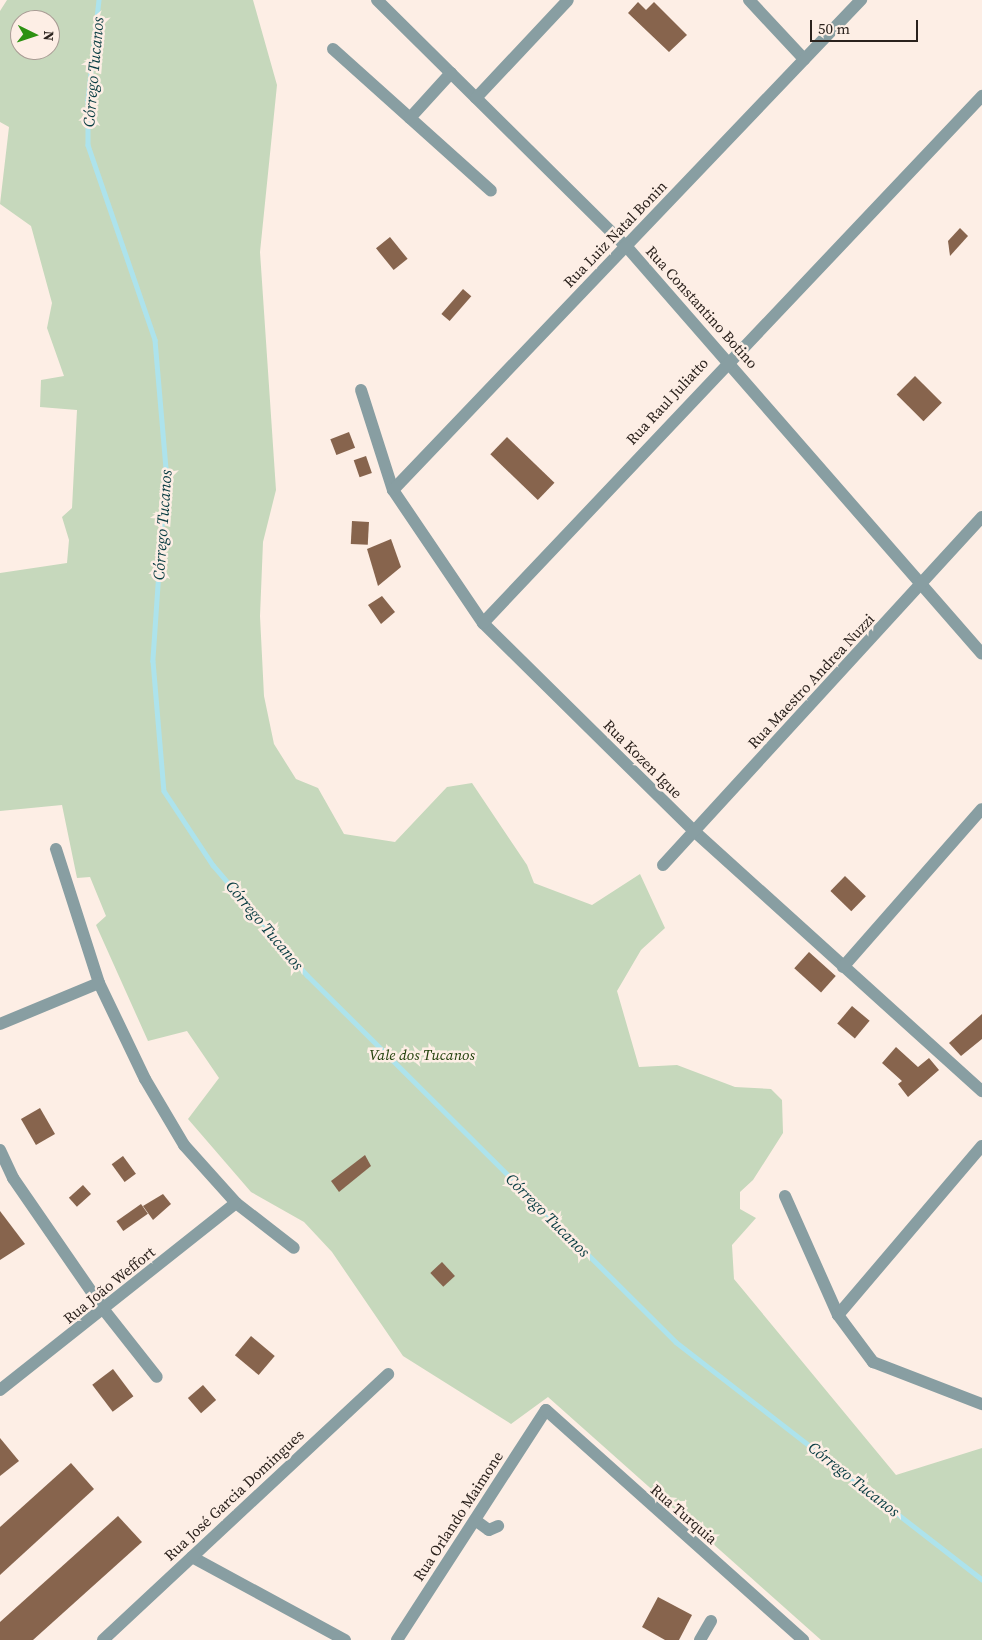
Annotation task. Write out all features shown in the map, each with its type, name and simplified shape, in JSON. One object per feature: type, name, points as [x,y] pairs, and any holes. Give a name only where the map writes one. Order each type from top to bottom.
[{"type":"street","name":"Rua Constantino Botino","points":[[377,0],[626,246],[924,582],[982,654]]},
{"type":"street","points":[[476,98],[568,0]]},
{"type":"street","points":[[749,0],[804,59]]},
{"type":"street","name":"Rua Luiz Natal Bonin","points":[[392,490],[861,0]]},
{"type":"street","points":[[333,49],[491,191]]},
{"type":"street","points":[[410,118],[451,73]]},
{"type":"street","name":"Rua Raul Juliatto","points":[[483,623],[727,360],[982,96]]},
{"type":"street","name":"Rua Kozen Igue","points":[[361,390],[392,490],[483,623],[694,831],[982,1091]]},
{"type":"street","name":"Rua Maestro Andrea Nuzzi","points":[[663,865],[982,517]]},
{"type":"street","points":[[843,967],[982,810]]},
{"type":"street","points":[[56,849],[99,982],[145,1079],[184,1145],[236,1203],[294,1248]]},
{"type":"street","points":[[0,1024],[99,982]]},
{"type":"street","points":[[838,1315],[982,1146]]},
{"type":"street","points":[[0,1150],[13,1178],[104,1310],[157,1377]]},
{"type":"street","points":[[784,1196],[838,1315],[873,1362],[982,1404]]},
{"type":"street","name":"Rua João Weffort","points":[[0,1390],[104,1310],[236,1203]]},
{"type":"street","name":"Rua José Garcia Domingues","points":[[102,1640],[388,1374]]},
{"type":"street","name":"Rua Orlando Maimone","points":[[397,1640],[546,1410]]},
{"type":"street","name":"Rua Turquia","points":[[546,1410],[803,1640]]},
{"type":"street","points":[[475,1520],[489,1530],[498,1526]]},
{"type":"street","points":[[192,1556],[345,1640]]},
{"type":"street","points":[[700,1640],[711,1621]]},
{"type":"green space","name":"Vale dos Tucanos","points":[[7,0],[253,0],[277,85],[260,252],[276,490],[263,542],[260,616],[264,696],[274,744],[296,779],[318,788],[344,834],[395,842],[447,787],[472,783],[527,865],[534,883],[592,905],[640,874],[665,928],[641,950],[617,991],[639,1067],[677,1065],[735,1087],[771,1089],[782,1100],[783,1133],[753,1180],[740,1192],[740,1209],[756,1218],[732,1245],[734,1279],[896,1475],[982,1448],[982,1640],[821,1640],[548,1397],[511,1424],[403,1356],[332,1252],[304,1222],[251,1192],[188,1119],[219,1078],[187,1031],[148,1041],[96,925],[106,916],[90,877],[77,878],[62,805],[0,811],[0,573],[67,563],[69,540],[62,517],[72,508],[77,410],[40,407],[41,380],[64,376],[47,328],[52,303],[31,226],[0,204],[9,127],[0,122],[0,11]]},
{"type":"building","points":[[638,2],[646,10],[654,2],[687,35],[669,52],[628,13]]},
{"type":"building","points":[[960,228],[968,236],[950,256],[948,241]]},
{"type":"building","points":[[390,237],[408,259],[394,270],[376,248]]},
{"type":"building","points":[[463,289],[471,296],[450,321],[441,314]]},
{"type":"building","points":[[915,376],[942,403],[923,421],[897,394]]},
{"type":"building","points":[[349,432],[355,448],[336,455],[330,439]]},
{"type":"building","points":[[507,437],[554,483],[538,500],[490,454]]},
{"type":"building","points":[[366,456],[372,473],[360,477],[354,460]]},
{"type":"building","points":[[352,521],[369,522],[368,545],[351,544]]},
{"type":"building","points":[[391,539],[401,567],[378,586],[367,549]]},
{"type":"building","points":[[382,596],[395,612],[381,624],[368,605]]},
{"type":"building","points":[[845,876],[866,896],[851,911],[830,891]]},
{"type":"building","points":[[809,952],[836,976],[821,992],[794,968]]},
{"type":"building","points":[[852,1006],[870,1021],[855,1038],[837,1024]]},
{"type":"building","points":[[982,1014],[982,1039],[961,1056],[949,1043]]},
{"type":"building","points":[[896,1047],[918,1067],[929,1058],[939,1070],[908,1097],[898,1084],[902,1081],[882,1063]]},
{"type":"building","points":[[40,1108],[55,1134],[36,1145],[21,1119]]},
{"type":"building","points":[[365,1155],[371,1166],[339,1192],[331,1181]]},
{"type":"building","points":[[123,1156],[136,1174],[125,1182],[112,1164]]},
{"type":"building","points":[[83,1185],[91,1194],[77,1207],[69,1198]]},
{"type":"building","points":[[163,1194],[171,1204],[153,1220],[143,1206]]},
{"type":"building","points":[[141,1204],[148,1214],[123,1231],[116,1221]]},
{"type":"building","points":[[0,1211],[25,1244],[0,1260]]},
{"type":"building","points":[[442,1262],[455,1276],[443,1287],[430,1273]]},
{"type":"building","points":[[251,1336],[275,1356],[259,1375],[235,1355]]},
{"type":"building","points":[[113,1369],[133,1396],[113,1412],[92,1385]]},
{"type":"building","points":[[203,1385],[216,1400],[201,1413],[188,1398]]},
{"type":"building","points":[[0,1438],[19,1461],[0,1476]]},
{"type":"building","points":[[71,1463],[94,1489],[0,1575],[0,1527]]},
{"type":"building","points":[[118,1516],[142,1542],[33,1640],[0,1640],[0,1622]]},
{"type":"building","points":[[658,1597],[692,1615],[679,1640],[665,1640],[642,1627]]},
{"type":"waterway","name":"Córrego Tucanos","points":[[99,0],[88,100],[88,145],[155,340],[166,468],[153,661],[164,791],[213,865],[307,975],[676,1342],[982,1579]]}]
